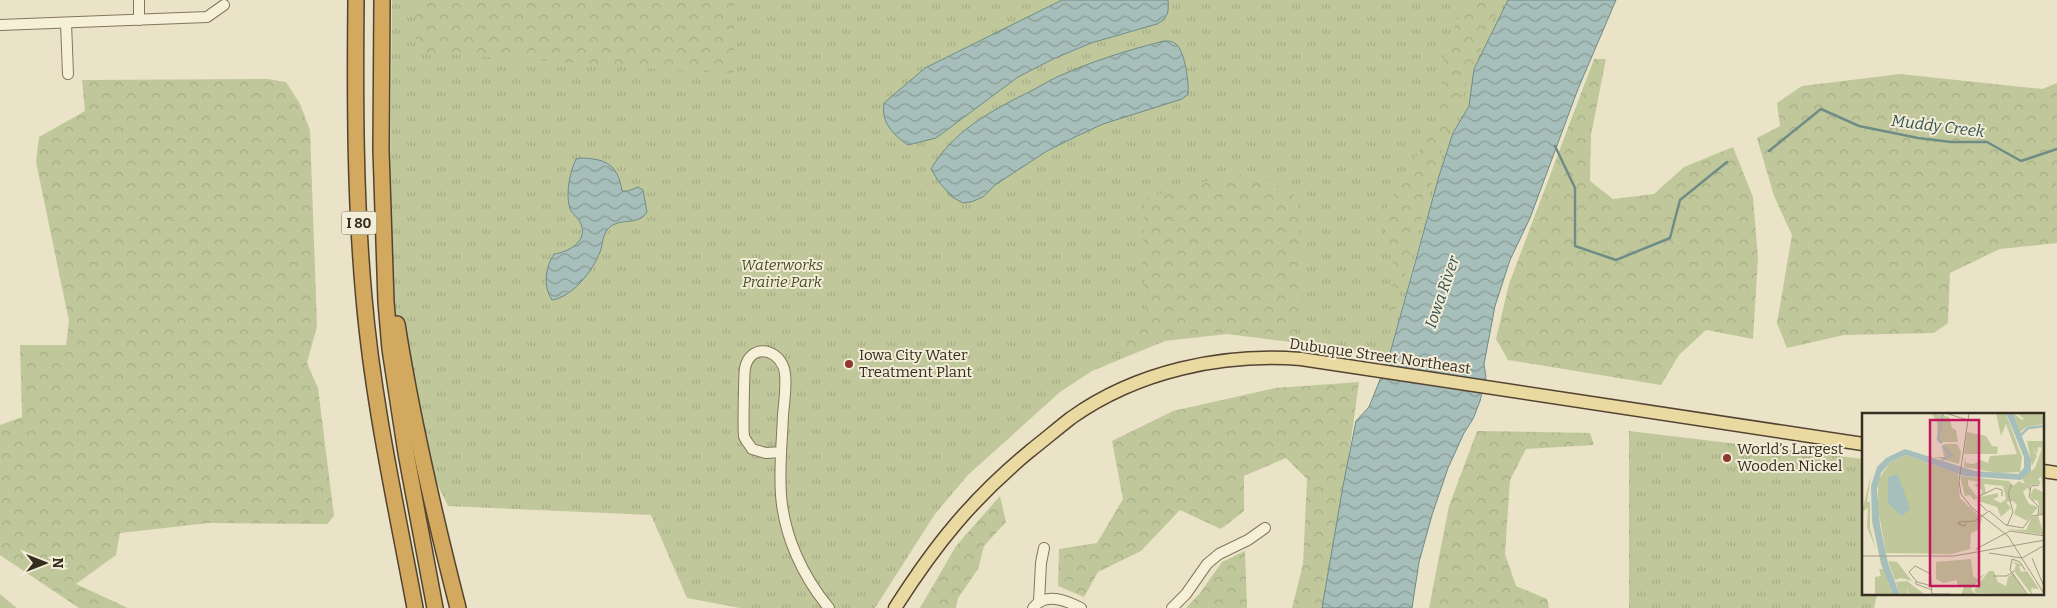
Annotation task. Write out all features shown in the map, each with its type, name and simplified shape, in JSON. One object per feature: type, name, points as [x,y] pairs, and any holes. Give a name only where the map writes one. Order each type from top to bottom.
[{"type":"highway","name":"I 80","points":[[356,0],[356,149],[360,248],[370,353],[415,608]]},
{"type":"highway","name":"I 80","points":[[382,0],[382,150],[386,302],[390,349],[406,453],[435,608]]},
{"type":"highway","points":[[384,232],[391,287],[416,433],[431,505],[458,608]]},
{"type":"highway","points":[[385,444],[404,608]]},
{"type":"main road","name":"Dubuque Street Northeast","points":[[895,608],[940,542],[980,495],[1072,418],[1117,392],[1157,375],[1199,365],[1237,359],[1301,359],[1862,444]]},
{"type":"main road","points":[[2044,471],[2057,473]]},
{"type":"street","points":[[139,0],[139,20]]},
{"type":"street","points":[[0,25],[207,17],[224,5]]},
{"type":"street","points":[[66,23],[68,74]]},
{"type":"street","points":[[781,452],[766,453],[752,449],[744,436],[745,367],[750,357],[760,351],[770,351],[779,358],[784,368],[781,496],[788,533],[799,562],[812,586],[829,608]]},
{"type":"street","points":[[1172,608],[1186,594],[1207,564],[1218,554],[1248,540],[1266,528]]},
{"type":"street","points":[[1036,605],[1044,548]]},
{"type":"street","points":[[1036,605],[1043,600],[1056,599],[1081,608]]},
{"type":"green space","name":"Waterworks Prairie Park","points":[[392,0],[1508,0],[1474,69],[1469,106],[1453,133],[1416,256],[1389,357],[1331,347],[1227,334],[1165,341],[1092,371],[1060,392],[968,475],[935,514],[875,608],[740,608],[687,598],[651,515],[448,506],[419,447],[389,277]]},
{"type":"green space","points":[[415,0],[754,0],[734,5],[734,74],[416,52]]},
{"type":"green space","points":[[1467,0],[1501,0],[1451,120],[1386,340],[1393,263],[1380,219],[1439,116],[1445,48]]},
{"type":"green space","points":[[1594,59],[1606,59],[1591,135],[1590,181],[1613,199],[1654,194],[1684,167],[1733,147],[1753,197],[1758,258],[1753,339],[1706,330],[1679,355],[1661,385],[1508,360],[1496,339],[1509,284]]},
{"type":"green space","points":[[1900,74],[2042,89],[2057,83],[2057,243],[2000,249],[1950,273],[1948,323],[1934,333],[1844,335],[1787,348],[1777,323],[1792,235],[1774,196],[1757,138],[1780,126],[1777,103],[1802,86]]},
{"type":"green space","points":[[267,79],[286,82],[300,104],[310,130],[317,326],[307,363],[318,388],[334,516],[327,524],[209,523],[120,533],[116,555],[76,584],[128,608],[79,608],[0,555],[0,425],[22,417],[20,345],[66,345],[69,321],[36,162],[39,137],[85,111],[82,80]]},
{"type":"green space","points":[[1234,174],[1268,180],[1297,197],[1303,302],[1294,338],[1227,332],[1168,336],[1112,355],[1115,347],[1147,315],[1142,264],[1145,198]]},
{"type":"green space","points":[[1359,382],[1326,608],[1292,608],[1303,564],[1307,479],[1286,458],[1244,476],[1244,511],[1221,529],[1180,510],[1141,551],[1098,572],[1084,597],[1058,586],[1059,549],[1097,543],[1123,499],[1112,441],[1173,411],[1275,388]]},
{"type":"green space","points":[[1477,431],[1590,433],[1594,445],[1526,449],[1510,480],[1505,554],[1516,586],[1547,599],[1549,608],[1429,608],[1449,506]]},
{"type":"green space","points":[[1629,431],[1862,459],[1862,596],[1877,596],[1874,608],[1629,608]]},
{"type":"green space","points":[[1000,496],[1006,522],[984,546],[978,569],[958,598],[956,608],[920,608],[956,546]]},
{"type":"green space","points":[[1245,551],[1247,608],[1186,608],[1200,593],[1222,562]]},
{"type":"green space","points":[[0,594],[17,608],[0,608]]},
{"type":"water","points":[[1062,0],[1168,0],[1168,8],[1166,17],[1157,24],[1091,43],[1053,59],[1018,77],[936,138],[908,145],[889,127],[884,116],[884,103],[925,68]]},
{"type":"water","name":"Iowa River","points":[[1508,0],[1616,0],[1578,89],[1530,218],[1510,260],[1495,306],[1484,364],[1486,377],[1480,401],[1448,468],[1432,515],[1419,562],[1412,608],[1322,608],[1356,421],[1369,407],[1389,357],[1439,176],[1453,133],[1469,106],[1474,69]]},
{"type":"water","points":[[1164,41],[1176,44],[1182,53],[1187,75],[1188,94],[1182,99],[1103,124],[1075,137],[1047,151],[995,185],[983,197],[971,202],[963,203],[952,197],[931,169],[961,133],[1001,106],[1072,71],[1111,56]]},
{"type":"water","points":[[576,159],[599,160],[610,166],[618,175],[622,191],[638,187],[643,190],[647,212],[643,217],[633,221],[617,223],[607,230],[597,259],[587,275],[567,294],[552,300],[546,283],[551,259],[554,254],[571,248],[582,236],[581,224],[572,213],[568,194],[570,176],[574,164]]},
{"type":"waterway","name":"Muddy Creek","points":[[1769,151],[1821,109],[1859,126],[1918,138],[1951,142],[1987,142],[2021,161],[2057,149]]},
{"type":"waterway","name":"Muddy Creek","points":[[1555,146],[1575,188],[1575,246],[1616,260],[1670,238],[1680,200],[1727,162]]},
{"type":"place","name":"Iowa City Water Treatment Plant","points":[[849,364]]},
{"type":"place","name":"World’s Largest Wooden Nickel","points":[[1727,458]]}]
